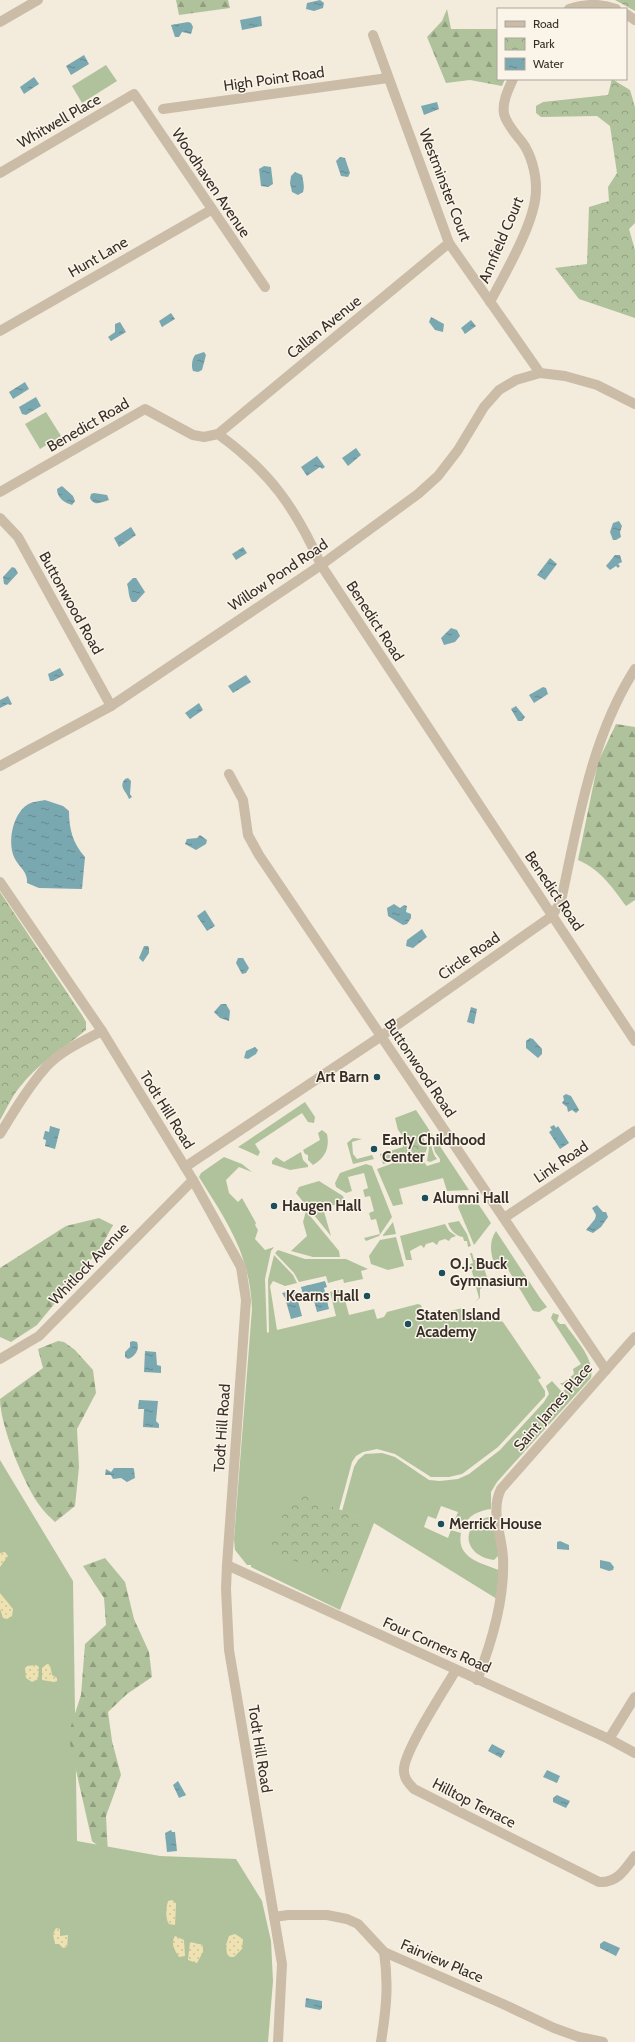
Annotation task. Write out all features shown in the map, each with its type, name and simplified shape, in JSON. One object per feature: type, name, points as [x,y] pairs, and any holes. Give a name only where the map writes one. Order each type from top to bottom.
[{"type":"street","points":[[0,22],[38,0]]},
{"type":"street","points":[[574,8],[588,4],[604,5],[613,8]]},
{"type":"street","name":"Westminster Court","points":[[373,35],[449,243],[540,373]]},
{"type":"street","name":"High Point Road","points":[[163,109],[388,78]]},
{"type":"street","name":"Annfield Court","points":[[490,302],[510,263],[535,202],[536,188],[532,162],[523,144],[507,121],[504,113],[507,93],[513,80]]},
{"type":"street","name":"Whitwell Place","points":[[0,173],[134,94]]},
{"type":"street","name":"Woodhaven Avenue","points":[[134,94],[265,288]]},
{"type":"street","name":"Hunt Lane","points":[[0,331],[211,210]]},
{"type":"street","name":"Callan Avenue","points":[[218,434],[449,243]]},
{"type":"street","points":[[540,373],[565,376],[598,385],[635,404]]},
{"type":"street","name":"Willow Pond Road","points":[[0,766],[111,706],[320,565],[418,494],[438,476],[458,450],[484,407],[499,390],[516,380],[540,373]]},
{"type":"street","name":"Benedict Road","points":[[0,492],[145,409],[193,436],[204,437],[218,434],[239,449],[276,487],[306,531],[320,565],[635,1041]]},
{"type":"street","name":"Buttonwood Road","points":[[0,518],[18,537],[111,706]]},
{"type":"street","name":"Circle Road","points":[[185,1168],[380,1037],[552,916],[561,900],[587,779],[622,690],[635,669]]},
{"type":"street","name":"Buttonwood Road","points":[[230,774],[244,800],[248,835],[380,1037],[606,1370]]},
{"type":"street","name":"Todt Hill Road","points":[[0,882],[102,1031],[193,1180],[241,1267],[246,1300],[226,1588],[229,1650],[282,1964],[278,2042]]},
{"type":"street","points":[[0,1134],[21,1100],[48,1065],[74,1046],[102,1031]]},
{"type":"street","name":"Link Road","points":[[504,1218],[635,1131]]},
{"type":"street","name":"Whitlock Avenue","points":[[0,1359],[39,1336],[193,1180]]},
{"type":"street","name":"Saint James Place","points":[[477,1680],[488,1652],[500,1602],[503,1558],[496,1510],[496,1498],[501,1489],[635,1337]]},
{"type":"street","name":"Four Corners Road","points":[[227,1565],[609,1739],[635,1753]]},
{"type":"street","name":"Hilltop Terrace","points":[[456,1670],[406,1758],[405,1776],[409,1784],[414,1789],[599,1882],[608,1883],[615,1880],[635,1856]]},
{"type":"street","points":[[609,1739],[635,1697]]},
{"type":"street","name":"Fairview Place","points":[[274,1917],[327,1915],[346,1918],[358,1924],[384,1952],[554,2028],[579,2037],[603,2042]]},
{"type":"street","points":[[381,2042],[387,2004],[388,1986],[384,1952]]},
{"type":"green space","points":[[176,0],[228,0],[230,8],[179,15]]},
{"type":"green space","points":[[615,0],[635,0],[635,11]]},
{"type":"green space","points":[[447,9],[451,29],[497,29],[497,80],[505,80],[502,86],[470,80],[446,83],[427,37],[442,21]]},
{"type":"green space","points":[[106,65],[117,81],[82,103],[72,86]]},
{"type":"green space","points":[[612,80],[614,80],[630,90],[635,107],[635,223],[629,229],[635,250],[635,318],[579,299],[555,268],[587,264],[589,207],[609,201],[608,187],[617,173],[610,126],[597,116],[541,117],[536,113],[536,106],[543,102],[608,95]]},
{"type":"green space","points":[[46,412],[61,436],[40,449],[25,424]]},
{"type":"green space","points":[[616,724],[635,727],[635,900],[626,906],[600,874],[578,860],[598,762]]},
{"type":"green space","points":[[0,892],[82,1015],[86,1022],[86,1030],[42,1064],[26,1079],[0,1120]]},
{"type":"green space","points":[[305,1102],[315,1117],[314,1123],[308,1122],[302,1113],[255,1144],[260,1152],[258,1156],[238,1147]]},
{"type":"green space","points":[[416,1110],[469,1190],[447,1191],[443,1178],[399,1189],[403,1204],[393,1206],[377,1169],[396,1162],[405,1153],[417,1161],[420,1136],[410,1139],[404,1146],[405,1152],[395,1161],[383,1164],[380,1154],[403,1147],[402,1135],[398,1130],[395,1118]],"holes":[[[424,1132],[430,1135],[435,1152],[440,1159],[440,1162],[427,1166],[423,1161],[427,1148],[422,1134]]]},
{"type":"green space","points":[[322,1130],[327,1134],[328,1139],[326,1152],[321,1159],[313,1165],[308,1160],[308,1155],[305,1154],[303,1150],[320,1140],[318,1133]]},
{"type":"green space","points":[[420,1136],[423,1137],[426,1148],[421,1160],[417,1161],[405,1153],[404,1146],[410,1139]]},
{"type":"green space","points":[[427,1136],[429,1138],[433,1153],[437,1159],[430,1162],[427,1161],[429,1148]]},
{"type":"green space","points":[[353,1138],[362,1139],[352,1142],[353,1154],[357,1159],[372,1155],[374,1159],[353,1164],[347,1143]]},
{"type":"green space","points":[[301,1152],[303,1160],[308,1167],[290,1170],[272,1164],[272,1161],[276,1157],[284,1162]]},
{"type":"green space","points":[[224,1157],[242,1164],[252,1172],[239,1167],[226,1180],[229,1193],[238,1202],[242,1198],[256,1223],[255,1225],[258,1230],[255,1239],[265,1250],[274,1247],[271,1251],[265,1279],[267,1333],[269,1332],[268,1280],[274,1255],[293,1275],[297,1283],[285,1286],[273,1281],[270,1286],[277,1330],[336,1316],[330,1292],[342,1289],[349,1315],[374,1309],[377,1319],[384,1317],[387,1312],[418,1304],[421,1305],[424,1315],[427,1316],[463,1308],[468,1315],[476,1320],[489,1317],[503,1322],[541,1378],[538,1380],[545,1391],[545,1396],[498,1447],[462,1474],[449,1477],[431,1477],[395,1454],[377,1449],[363,1452],[356,1456],[352,1462],[339,1510],[342,1511],[354,1467],[358,1460],[365,1454],[382,1453],[395,1457],[429,1480],[440,1481],[458,1479],[469,1474],[500,1450],[544,1402],[549,1394],[546,1386],[552,1381],[562,1392],[566,1389],[560,1383],[563,1383],[574,1374],[573,1369],[581,1364],[551,1318],[553,1313],[559,1315],[557,1321],[560,1324],[565,1324],[583,1349],[590,1363],[591,1378],[497,1482],[491,1492],[491,1509],[476,1513],[469,1518],[461,1531],[452,1527],[458,1512],[441,1506],[436,1519],[428,1516],[424,1527],[448,1538],[451,1530],[461,1533],[460,1541],[466,1554],[478,1562],[499,1570],[497,1599],[374,1523],[340,1610],[251,1567],[251,1565],[247,1565],[235,1550],[234,1539],[252,1309],[247,1272],[242,1255],[228,1224],[199,1177],[201,1173]]},
{"type":"green space","points":[[366,1164],[372,1166],[392,1217],[379,1236],[366,1241],[364,1238],[380,1234],[376,1219],[371,1220],[369,1213],[374,1211],[370,1196],[365,1197],[363,1190],[368,1188],[364,1173],[348,1177],[352,1191],[346,1193],[336,1187],[335,1183],[340,1173]]},
{"type":"green space","points":[[319,1181],[343,1196],[345,1202],[323,1208],[331,1236],[296,1193],[299,1187]]},
{"type":"green space","points":[[473,1196],[491,1223],[474,1245],[458,1207],[461,1200]]},
{"type":"green space","points":[[306,1211],[339,1251],[340,1257],[313,1257],[291,1251],[307,1236],[303,1222]]},
{"type":"green space","points":[[99,1218],[113,1225],[101,1247],[37,1325],[11,1342],[0,1337],[0,1268],[66,1226]]},
{"type":"green space","points":[[459,1221],[467,1234],[471,1246],[468,1247],[467,1241],[464,1241],[463,1237],[454,1232],[448,1223]]},
{"type":"green space","points":[[393,1222],[396,1234],[383,1236],[383,1235]]},
{"type":"green space","points":[[445,1224],[449,1231],[456,1236],[451,1238],[449,1241],[445,1239],[439,1241],[437,1245],[433,1242],[426,1244],[424,1248],[421,1245],[410,1251],[412,1260],[406,1260],[400,1236]]},
{"type":"green space","points":[[496,1231],[547,1307],[539,1312],[533,1311],[506,1266],[499,1269],[495,1267],[491,1253],[491,1244],[493,1235]]},
{"type":"green space","points":[[396,1237],[404,1266],[388,1270],[371,1264],[369,1256],[380,1240]]},
{"type":"green space","points":[[278,1250],[305,1259],[346,1259],[368,1269],[361,1271],[363,1279],[344,1283],[343,1279],[328,1283],[326,1276],[299,1282],[294,1273],[275,1253]]},
{"type":"green space","points":[[470,1253],[472,1253],[474,1260],[481,1260],[488,1280],[487,1284],[480,1289],[480,1298],[475,1302],[479,1298],[470,1264],[473,1263]]},
{"type":"green space","points":[[58,1341],[64,1342],[75,1350],[93,1370],[96,1393],[77,1429],[79,1467],[75,1506],[55,1522],[40,1506],[20,1470],[8,1439],[0,1399],[43,1368],[38,1349]]},
{"type":"green space","points":[[0,1460],[73,1581],[77,1841],[160,1856],[236,1859],[262,1901],[271,1941],[273,1981],[268,2042],[0,2042]]},
{"type":"green space","points":[[292,1491],[367,1520],[344,1580],[269,1551]]},
{"type":"green space","points":[[489,1517],[492,1518],[499,1555],[494,1560],[483,1557],[476,1552],[471,1546],[469,1539],[469,1532],[473,1526],[480,1520]]},
{"type":"green space","points":[[105,1558],[125,1582],[134,1619],[149,1652],[152,1677],[127,1694],[108,1712],[112,1741],[121,1775],[106,1816],[108,1854],[92,1841],[68,1735],[81,1695],[85,1644],[106,1625],[104,1598],[83,1566]]},
{"type":"sand","points":[[5,1552],[8,1556],[0,1567],[0,1553]]},
{"type":"sand","points":[[0,1593],[13,1609],[12,1616],[7,1619],[3,1618],[0,1609]]},
{"type":"sand","points":[[47,1664],[50,1665],[52,1675],[57,1678],[57,1681],[42,1680],[42,1668]]},
{"type":"sand","points":[[36,1665],[39,1667],[38,1679],[32,1682],[26,1678],[25,1668],[27,1666]]},
{"type":"sand","points":[[172,1900],[176,1904],[175,1925],[169,1924],[166,1916],[168,1901]]},
{"type":"sand","points":[[56,1928],[60,1929],[60,1936],[68,1935],[67,1947],[63,1948],[59,1944],[55,1944],[53,1934]]},
{"type":"sand","points":[[235,1934],[243,1939],[242,1949],[234,1957],[230,1957],[227,1954],[226,1945],[229,1936]]},
{"type":"sand","points":[[175,1936],[184,1940],[185,1956],[179,1957],[175,1949],[173,1942]]},
{"type":"sand","points":[[190,1942],[203,1945],[203,1952],[197,1963],[188,1960]]},
{"type":"water","points":[[320,0],[324,3],[323,8],[314,11],[306,9],[307,3]]},
{"type":"water","points":[[261,16],[262,26],[242,30],[240,20]]},
{"type":"water","points":[[188,22],[191,23],[193,27],[191,34],[182,32],[179,37],[175,37],[171,25]]},
{"type":"water","points":[[84,55],[89,64],[71,75],[66,66]]},
{"type":"water","points":[[34,77],[39,84],[24,94],[20,87]]},
{"type":"water","points":[[437,102],[439,109],[424,115],[421,106]]},
{"type":"water","points":[[340,157],[345,158],[350,173],[348,177],[341,176],[336,161]]},
{"type":"water","points":[[264,166],[271,167],[273,184],[268,187],[261,186],[259,169]]},
{"type":"water","points":[[295,172],[302,175],[304,184],[303,192],[298,195],[292,192],[290,183],[291,176]]},
{"type":"water","points":[[171,313],[175,319],[162,327],[159,321]]},
{"type":"water","points":[[431,317],[444,324],[443,332],[435,330],[429,322]]},
{"type":"water","points":[[471,320],[476,326],[465,334],[461,328]]},
{"type":"water","points":[[120,322],[126,332],[111,341],[108,337],[115,332],[115,324]]},
{"type":"water","points":[[204,352],[206,355],[202,370],[198,372],[193,371],[192,365],[195,355]]},
{"type":"water","points":[[25,382],[29,389],[13,399],[9,392]]},
{"type":"water","points":[[36,397],[41,406],[26,415],[22,414],[19,407]]},
{"type":"water","points":[[356,448],[361,455],[348,466],[342,458]]},
{"type":"water","points":[[317,456],[325,467],[322,469],[320,467],[307,476],[301,467]]},
{"type":"water","points":[[62,486],[73,496],[75,501],[72,505],[64,501],[58,495],[57,489]]},
{"type":"water","points":[[91,494],[107,495],[109,500],[96,503],[90,498]]},
{"type":"water","points":[[619,521],[622,526],[620,532],[621,537],[613,540],[610,532],[613,523]]},
{"type":"water","points":[[131,527],[136,535],[119,547],[114,538]]},
{"type":"water","points":[[243,547],[247,553],[236,560],[232,554]]},
{"type":"water","points":[[615,555],[620,555],[622,562],[618,564],[620,566],[618,568],[616,566],[610,570],[606,566]]},
{"type":"water","points":[[550,558],[557,564],[545,580],[537,575]]},
{"type":"water","points":[[12,567],[15,568],[18,573],[7,585],[4,584],[3,577]]},
{"type":"water","points":[[133,578],[136,578],[145,592],[136,602],[132,602],[131,600],[127,584]]},
{"type":"water","points":[[451,628],[457,630],[460,636],[455,642],[444,645],[441,638]]},
{"type":"water","points":[[60,668],[64,675],[50,681],[48,674]]},
{"type":"water","points":[[246,675],[251,682],[233,693],[228,686]]},
{"type":"water","points":[[543,687],[546,688],[548,694],[534,703],[529,695]]},
{"type":"water","points":[[8,696],[12,704],[8,704],[0,708],[0,700]]},
{"type":"water","points":[[199,703],[203,710],[190,719],[185,713]]},
{"type":"water","points":[[516,706],[525,717],[522,721],[518,721],[511,709]]},
{"type":"water","points":[[128,778],[131,781],[130,794],[132,797],[129,799],[122,785],[125,779]]},
{"type":"water","points":[[45,800],[63,806],[69,811],[72,836],[77,847],[85,857],[82,889],[39,888],[27,883],[25,873],[15,859],[11,846],[11,838],[12,830],[18,816],[29,804]]},
{"type":"water","points":[[200,835],[207,840],[206,844],[196,850],[185,844],[187,839],[197,838]]},
{"type":"water","points":[[394,904],[400,908],[404,905],[407,906],[406,912],[411,914],[411,918],[407,924],[403,925],[388,916],[387,908]]},
{"type":"water","points":[[205,910],[215,926],[207,931],[197,916]]},
{"type":"water","points":[[422,929],[427,937],[413,948],[406,946],[407,940]]},
{"type":"water","points":[[144,946],[148,946],[149,953],[143,962],[139,958]]},
{"type":"water","points":[[238,958],[243,958],[249,968],[246,973],[242,974],[236,963]]},
{"type":"water","points":[[221,1004],[226,1004],[230,1011],[229,1021],[220,1018],[214,1012]]},
{"type":"water","points":[[471,1007],[477,1009],[474,1024],[467,1022]]},
{"type":"water","points":[[530,1038],[533,1039],[542,1049],[542,1054],[538,1058],[526,1048],[526,1041]]},
{"type":"water","points":[[255,1047],[258,1050],[256,1054],[248,1059],[244,1058],[246,1051]]},
{"type":"water","points":[[566,1094],[571,1096],[578,1108],[579,1110],[576,1113],[572,1110],[568,1112],[567,1107],[562,1103],[564,1100],[563,1096]]},
{"type":"water","points":[[554,1125],[556,1128],[558,1126],[569,1143],[560,1149],[549,1132],[552,1130],[550,1127]]},
{"type":"water","points":[[50,1126],[60,1129],[55,1149],[45,1146],[46,1140],[43,1139],[45,1131],[49,1132]]},
{"type":"water","points":[[597,1205],[603,1212],[606,1212],[608,1217],[601,1227],[593,1233],[586,1230],[595,1219],[596,1215],[592,1208]]},
{"type":"water","points":[[325,1281],[327,1287],[324,1288],[329,1309],[317,1312],[313,1297],[304,1298],[301,1287]]},
{"type":"water","points":[[295,1290],[302,1316],[291,1319],[282,1293]]},
{"type":"water","points":[[130,1342],[137,1342],[138,1347],[133,1356],[128,1359],[125,1357],[125,1352],[130,1347]]},
{"type":"water","points":[[145,1351],[156,1352],[157,1365],[161,1366],[161,1373],[144,1372]]},
{"type":"water","points":[[139,1400],[158,1401],[156,1421],[159,1424],[159,1428],[143,1427],[144,1409],[138,1409]]},
{"type":"water","points":[[114,1468],[133,1468],[135,1478],[127,1482],[121,1478],[113,1479],[111,1475],[105,1475],[106,1469],[111,1472]]},
{"type":"water","points":[[560,1541],[569,1545],[569,1550],[557,1549],[557,1542]]},
{"type":"water","points":[[600,1560],[610,1562],[614,1567],[613,1570],[609,1571],[600,1568]]},
{"type":"water","points":[[492,1744],[505,1751],[501,1758],[488,1751]]},
{"type":"water","points":[[547,1770],[560,1776],[557,1783],[543,1777]]},
{"type":"water","points":[[178,1781],[186,1795],[179,1798],[173,1785]]},
{"type":"water","points":[[557,1795],[570,1801],[566,1808],[553,1802],[553,1798]]},
{"type":"water","points":[[171,1830],[172,1832],[175,1832],[177,1851],[167,1852],[165,1833]]},
{"type":"water","points":[[604,1941],[620,1948],[616,1956],[600,1948],[600,1944]]},
{"type":"water","points":[[306,1998],[322,2001],[322,2008],[320,2010],[305,2007]]},
{"type":"place","name":"Art Barn","points":[[377,1077]]},
{"type":"place","name":"Early Childhood Center","points":[[374,1149]]},
{"type":"place","name":"Alumni Hall","points":[[425,1198]]},
{"type":"place","name":"Haugen Hall","points":[[274,1206]]},
{"type":"place","name":"O.J. Buck Gymnasium","points":[[442,1273]]},
{"type":"place","name":"Kearns Hall","points":[[367,1296]]},
{"type":"place","name":"Staten Island Academy","points":[[408,1324]]},
{"type":"place","name":"Merrick House","points":[[441,1524]]}]
